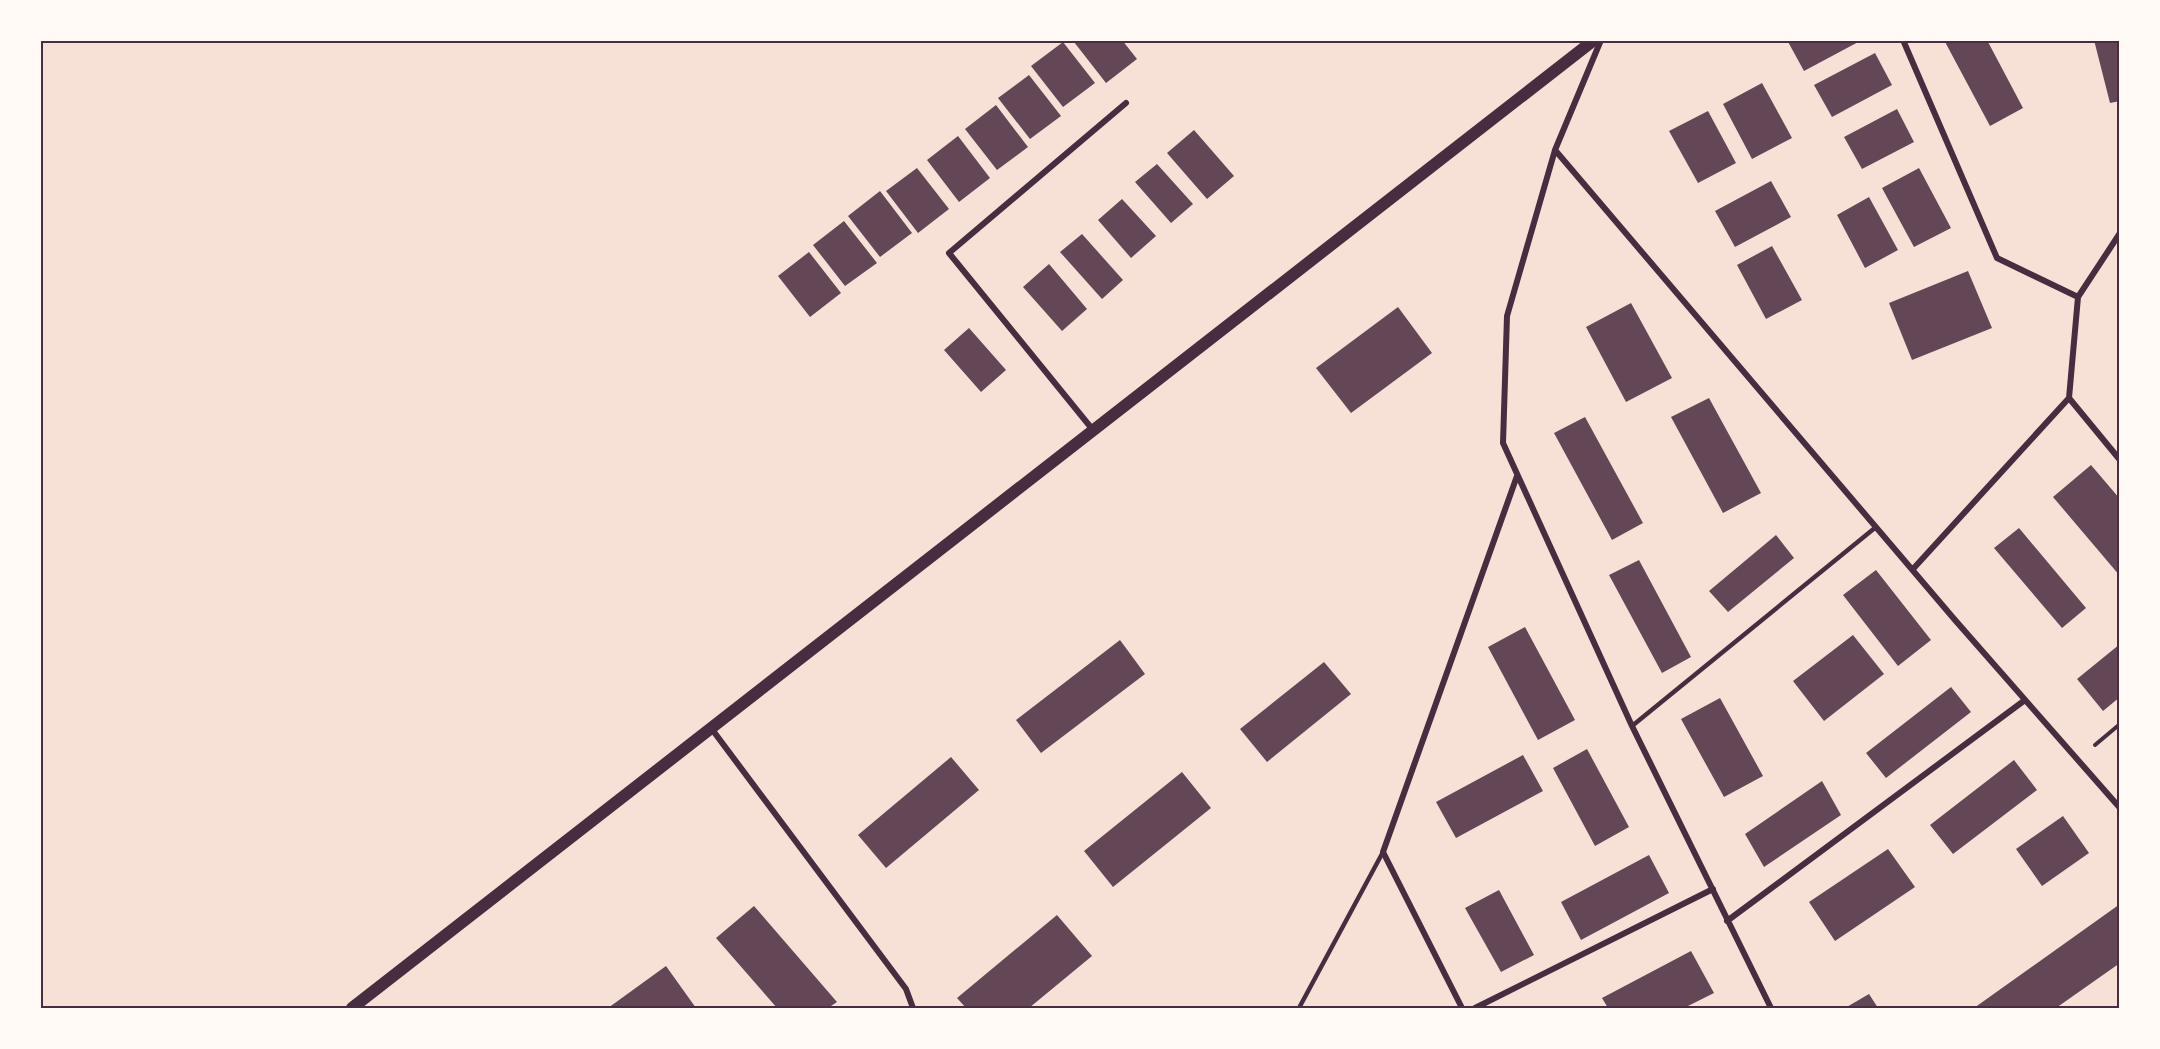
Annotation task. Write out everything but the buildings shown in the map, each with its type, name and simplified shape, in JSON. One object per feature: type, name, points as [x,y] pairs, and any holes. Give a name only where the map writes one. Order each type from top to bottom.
[{"type":"main road","points":[[352,1008],[1594,40]]},
{"type":"street","points":[[1601,40],[1555,150],[1507,316],[1503,443],[1516,476],[1632,726],[1771,1008]]},
{"type":"street","points":[[1903,40],[1997,258],[2078,297]]},
{"type":"street","points":[[1094,430],[949,253],[1126,103]]},
{"type":"street","points":[[1555,150],[1912,569],[2120,808]]},
{"type":"street","points":[[1912,569],[2069,398],[2078,297],[2120,233]]},
{"type":"street","points":[[2069,398],[2120,460]]},
{"type":"street","points":[[1462,1008],[1383,852],[1516,476]]},
{"type":"street","points":[[1727,921],[2025,700]]},
{"type":"street","points":[[711,728],[906,989],[914,1008]]},
{"type":"street","points":[[1475,1008],[1713,889]]},
{"type":"lane","points":[[1632,726],[1876,527]]},
{"type":"lane","points":[[1299,1008],[1383,852]]},
{"type":"path","points":[[2078,760],[2120,724]]}]
